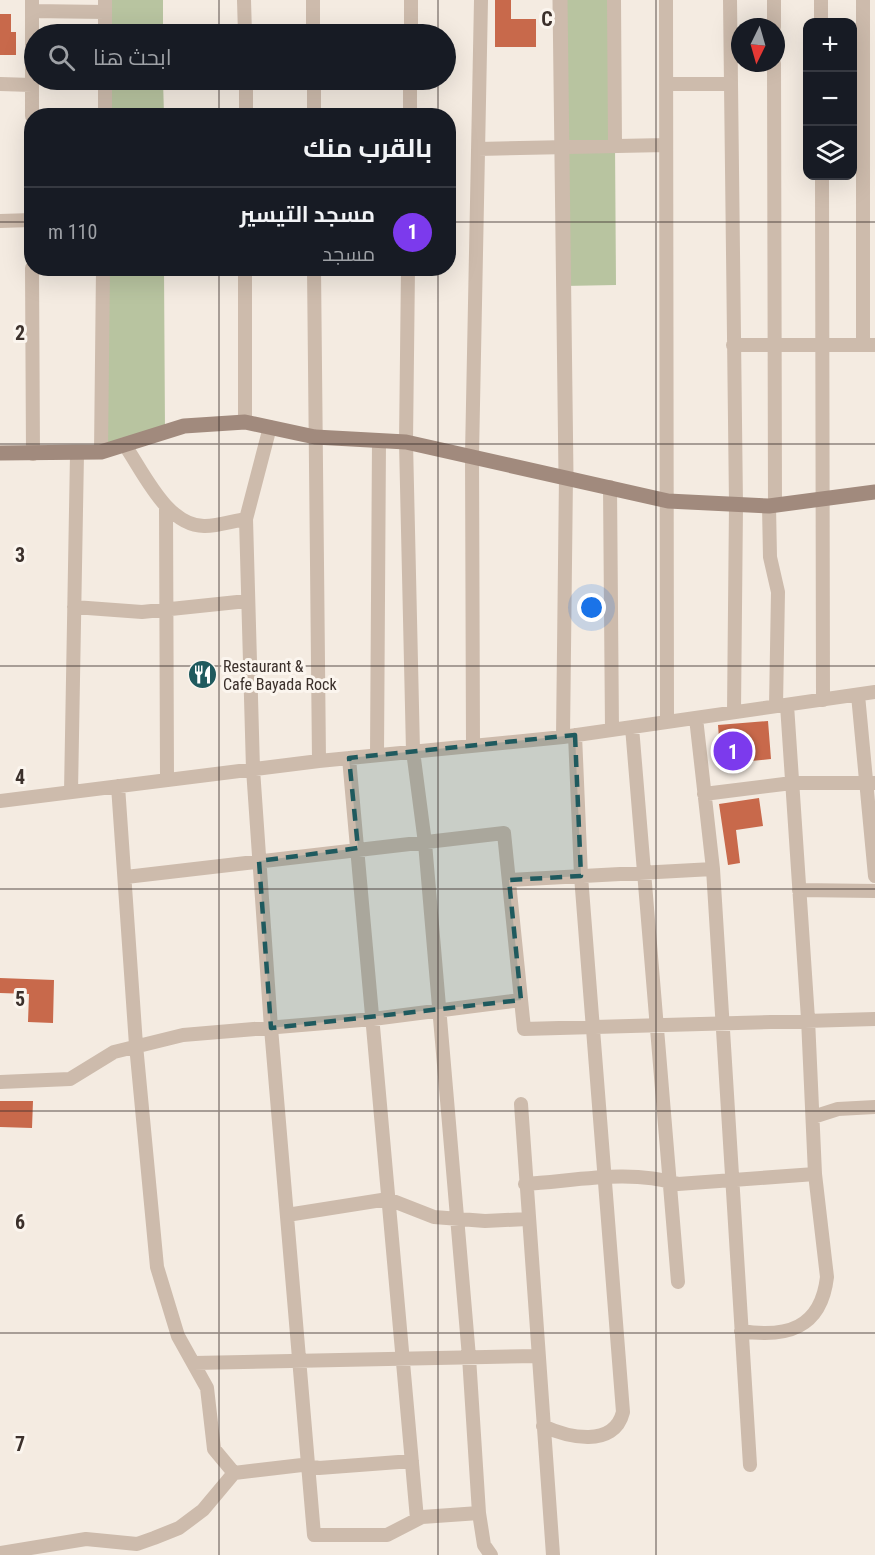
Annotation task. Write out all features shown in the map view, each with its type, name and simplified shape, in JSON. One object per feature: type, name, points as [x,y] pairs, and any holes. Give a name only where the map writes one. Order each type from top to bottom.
[{"type":"main road","points":[[0,453],[101,452],[184,426],[245,422],[315,437],[406,442],[566,476],[668,501],[772,505],[875,492]]},
{"type":"street","points":[[244,0],[245,24]]},
{"type":"street","points":[[313,0],[314,24]]},
{"type":"street","points":[[411,0],[411,24]]},
{"type":"street","points":[[473,745],[472,455],[481,0]]},
{"type":"street","points":[[543,1426],[578,1438],[595,1437],[612,1430],[620,1422],[623,1413],[569,736],[560,0]]},
{"type":"street","points":[[614,0],[615,144]]},
{"type":"street","points":[[666,0],[667,722]]},
{"type":"street","points":[[730,0],[736,505],[734,712]]},
{"type":"street","points":[[774,0],[774,18]]},
{"type":"street","points":[[821,0],[821,18]]},
{"type":"street","points":[[733,345],[869,345],[863,0]]},
{"type":"street","points":[[32,24],[32,6],[105,6],[105,24]]},
{"type":"street","points":[[741,1331],[763,1334],[785,1332],[802,1325],[817,1311],[825,1291],[827,1277],[815,1174],[808,1019],[792,783],[782,706],[778,592],[770,557],[775,345],[774,72]]},
{"type":"street","points":[[0,84],[24,85]]},
{"type":"street","points":[[666,84],[730,84]]},
{"type":"street","points":[[32,90],[32,108]]},
{"type":"street","points":[[105,90],[105,108]]},
{"type":"street","points":[[246,90],[246,108]]},
{"type":"street","points":[[314,90],[314,108]]},
{"type":"street","points":[[410,90],[410,108]]},
{"type":"street","points":[[478,149],[615,144],[666,145]]},
{"type":"street","points":[[822,180],[823,700]]},
{"type":"street","points":[[0,221],[24,220]]},
{"type":"street","points":[[32,276],[33,454]]},
{"type":"street","points":[[101,452],[104,276]]},
{"type":"street","points":[[245,276],[245,422]]},
{"type":"street","points":[[314,276],[319,760]]},
{"type":"street","points":[[408,276],[406,442],[413,751],[425,843],[458,1217],[479,1513],[484,1545],[491,1555]]},
{"type":"street","points":[[270,427],[246,519],[253,769],[271,1028],[314,1535],[387,1534],[417,1519],[479,1513]]},
{"type":"street","points":[[377,755],[379,441]]},
{"type":"street","points":[[124,444],[171,514],[186,523],[204,526],[246,519]]},
{"type":"street","points":[[71,792],[77,454]]},
{"type":"street","points":[[610,487],[612,730]]},
{"type":"street","points":[[166,506],[167,780]]},
{"type":"street","points":[[74,608],[110,611],[165,609],[247,601]]},
{"type":"street","points":[[0,801],[319,760],[569,736],[875,692]]},
{"type":"street","points":[[858,695],[871,783],[875,876]]},
{"type":"street","points":[[696,718],[713,869],[750,1465]]},
{"type":"street","points":[[632,727],[678,1282]]},
{"type":"street","points":[[349,758],[388,1199],[405,1358],[417,1519]]},
{"type":"street","points":[[704,794],[792,783],[871,783]]},
{"type":"street","points":[[118,786],[136,1045],[157,1268],[178,1336],[207,1388],[214,1449],[234,1473]]},
{"type":"street","points":[[126,877],[358,848],[425,843],[504,833],[524,1029],[808,1019],[875,1019]]},
{"type":"street","points":[[509,880],[713,869]]},
{"type":"street","points":[[799,890],[875,891]]},
{"type":"street","points":[[0,1082],[70,1078],[114,1052],[183,1035],[373,1019],[521,1000]]},
{"type":"street","points":[[521,1104],[527,1220],[553,1555]]},
{"type":"street","points":[[813,1117],[838,1108],[875,1107]]},
{"type":"street","points":[[525,1184],[629,1176],[678,1184],[815,1174]]},
{"type":"street","points":[[287,1215],[388,1199],[434,1217],[458,1217],[484,1221],[527,1220]]},
{"type":"street","points":[[194,1363],[298,1359],[537,1356]]},
{"type":"street","points":[[0,1552],[86,1539],[137,1544],[178,1528],[203,1510],[234,1473],[308,1466],[319,1468],[412,1461]]},
{"type":"highlighted area","points":[[575,735],[581,876],[509,880],[521,1000],[271,1028],[259,861],[358,848],[349,758]]},
{"type":"green space","points":[[105,0],[163,0],[163,24],[105,24]]},
{"type":"green space","points":[[560,0],[614,0],[616,285],[564,286]]},
{"type":"green space","points":[[105,90],[163,90],[164,108],[105,108]]},
{"type":"green space","points":[[103,276],[164,276],[165,431],[101,452]]},
{"type":"building","points":[[495,0],[511,0],[511,19],[536,19],[536,47],[495,47]]},
{"type":"building","points":[[0,14],[11,14],[11,32],[16,32],[16,55],[0,55]]},
{"type":"building","points":[[768,721],[771,759],[721,764],[718,725]]},
{"type":"building","points":[[759,798],[763,826],[736,830],[740,863],[728,865],[719,804]]},
{"type":"building","points":[[0,978],[54,980],[53,1023],[28,1022],[29,994],[0,993]]},
{"type":"building","points":[[0,1101],[33,1101],[32,1128],[0,1127]]},
{"type":"place","name":"Restaurant & Cafe Bayada Rock","points":[[202,675]]},
{"type":"place","name":"مسجد التيسير","points":[[733,751]]}]
